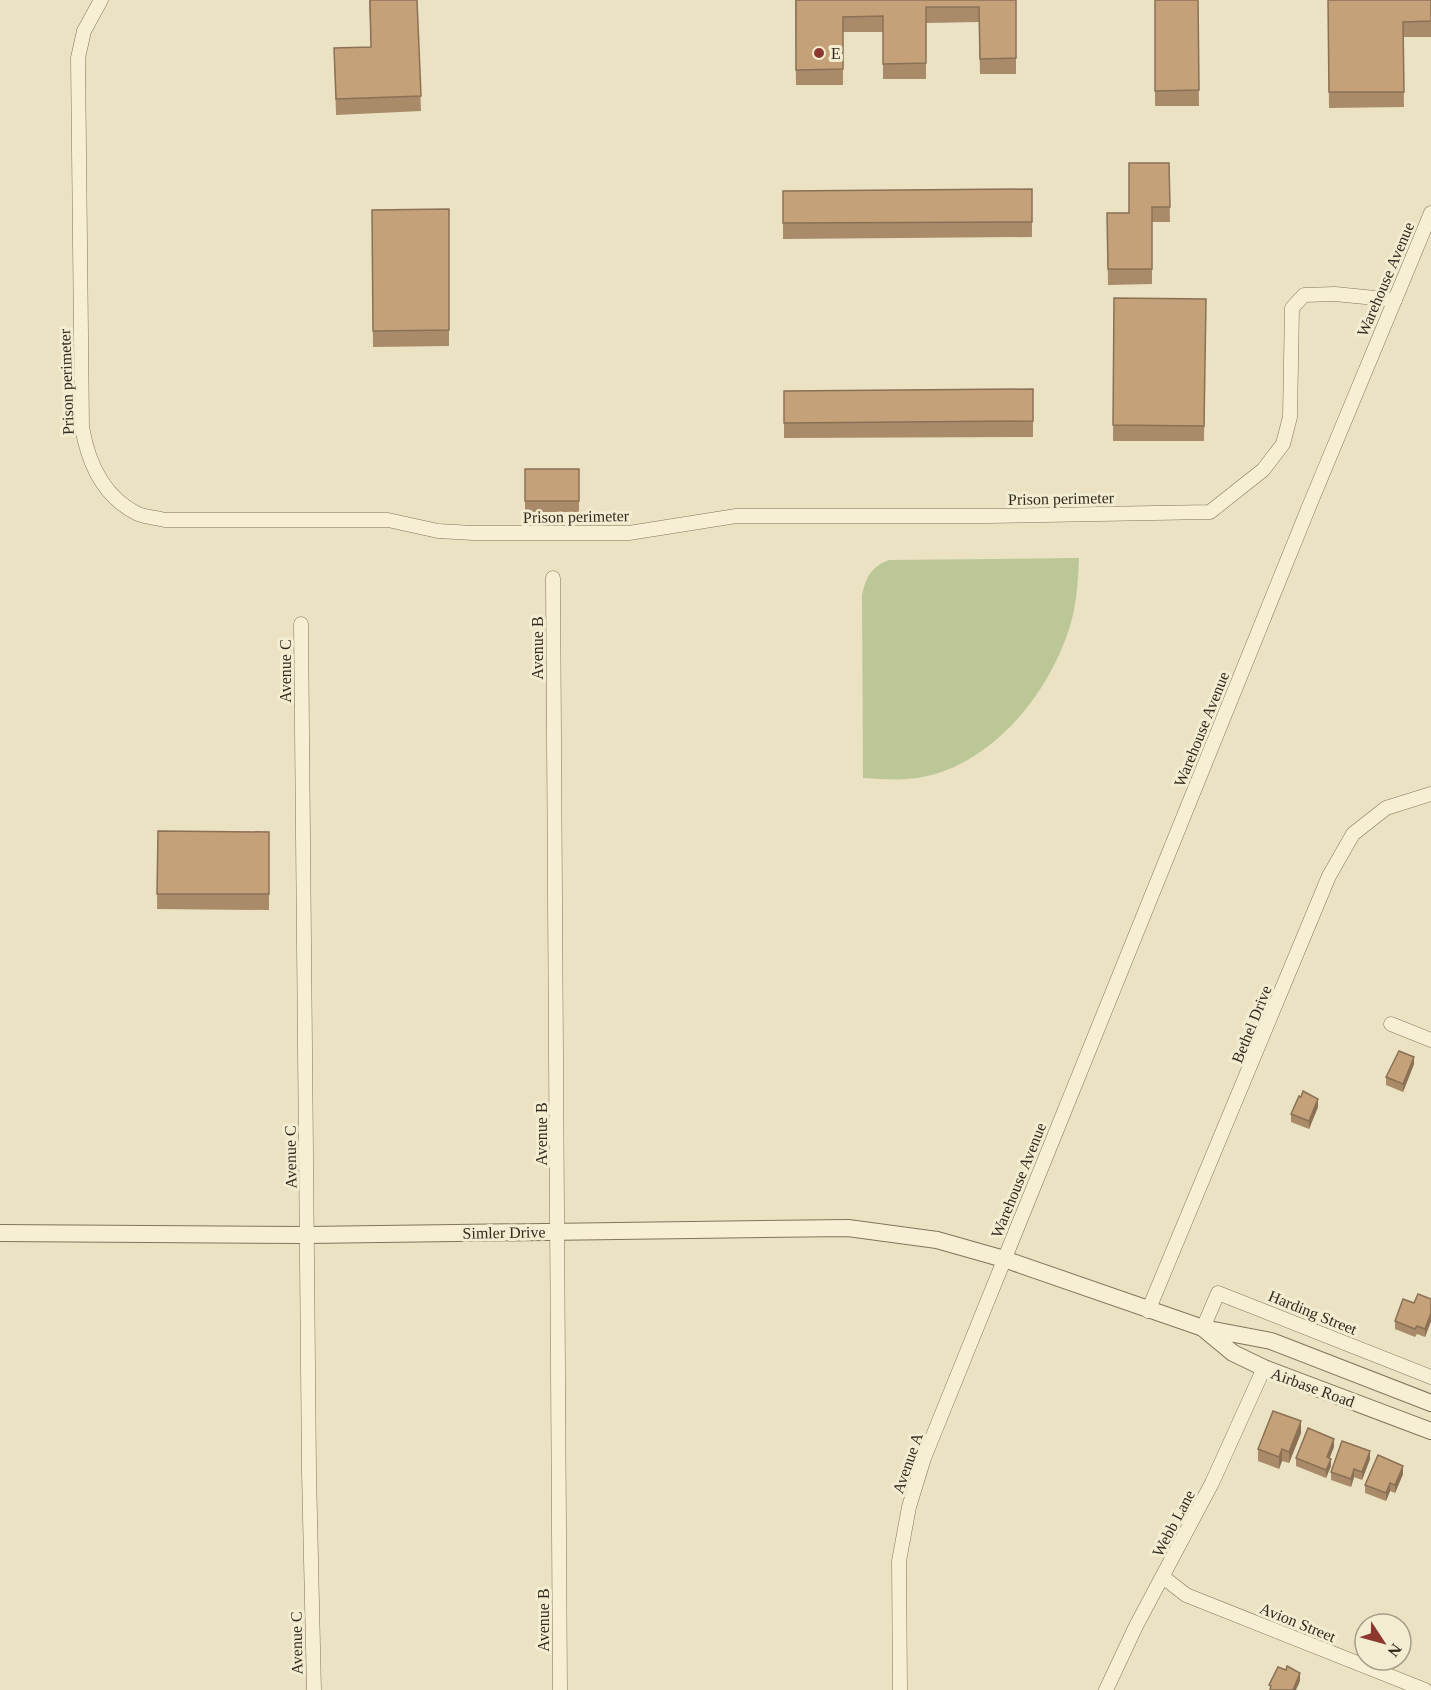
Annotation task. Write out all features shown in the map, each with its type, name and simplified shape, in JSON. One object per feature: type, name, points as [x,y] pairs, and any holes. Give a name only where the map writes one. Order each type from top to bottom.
[{"type":"street","name":"Prison perimeter","points":[[101,0],[84,31],[78,58],[82,427],[87,455],[102,483],[138,514],[165,520],[388,520],[438,531],[473,533],[629,533],[736,516],[1210,512],[1263,470],[1283,444],[1290,417],[1292,308],[1304,295],[1335,294],[1395,300]]},
{"type":"street","name":"Warehouse Avenue","points":[[1004,1259],[1431,213]]},
{"type":"street","name":"Avenue B","points":[[553,578],[560,1690]]},
{"type":"street","name":"Avenue C","points":[[302,624],[314,1690]]},
{"type":"street","name":"Bethel Drive","points":[[1148,1311],[1329,876],[1353,834],[1386,808],[1431,794]]},
{"type":"street","points":[[1391,1024],[1431,1040]]},
{"type":"street","name":"Simler Drive","points":[[0,1233],[308,1235],[848,1228],[937,1240],[1004,1259]]},
{"type":"street","name":"Airbase Road","points":[[1004,1259],[1148,1311],[1203,1328],[1271,1341],[1431,1403]]},
{"type":"street","name":"Avenue A","points":[[900,1690],[899,1561],[909,1507],[924,1458],[1004,1259]]},
{"type":"street","name":"Harding Street","points":[[1203,1328],[1218,1293],[1431,1377]]},
{"type":"street","name":"Airbase Road","points":[[1203,1328],[1233,1353],[1264,1368],[1431,1431]]},
{"type":"street","name":"Webb Lane","points":[[1106,1690],[1212,1483],[1264,1368]]},
{"type":"street","name":"Avion Street","points":[[1163,1577],[1186,1595],[1425,1690]]},
{"type":"green space","points":[[1079,558],[1074,609],[1061,651],[1049,675],[1016,721],[973,757],[949,769],[916,778],[863,778],[862,596],[867,578],[874,569],[889,560]]},
{"type":"building","points":[[370,0],[417,0],[421,96],[336,99],[334,48],[371,47]]},
{"type":"building","name":"E","points":[[796,0],[1016,0],[1016,58],[980,59],[979,7],[926,7],[926,63],[883,64],[883,16],[843,17],[843,69],[796,70]]},
{"type":"building","points":[[1155,0],[1198,0],[1199,90],[1155,91]]},
{"type":"building","points":[[1328,0],[1431,0],[1431,21],[1403,22],[1404,92],[1329,92]]},
{"type":"building","points":[[1129,163],[1169,163],[1170,207],[1152,207],[1152,269],[1108,269],[1107,213],[1129,213]]},
{"type":"building","points":[[1032,189],[1032,222],[783,223],[783,191]]},
{"type":"building","points":[[449,209],[449,330],[373,331],[372,210]]},
{"type":"building","points":[[1114,298],[1206,299],[1204,426],[1113,425]]},
{"type":"building","points":[[1033,389],[1033,421],[784,423],[784,391]]},
{"type":"building","points":[[525,469],[579,469],[579,501],[525,501]]},
{"type":"building","points":[[158,831],[269,832],[269,894],[157,894]]},
{"type":"building","points":[[1399,1051],[1414,1057],[1403,1084],[1386,1077]]},
{"type":"building","points":[[1303,1091],[1318,1099],[1309,1121],[1291,1114]]},
{"type":"building","points":[[1418,1294],[1431,1299],[1431,1313],[1425,1329],[1417,1326],[1415,1329],[1395,1321],[1403,1299],[1414,1303]]},
{"type":"building","points":[[1273,1411],[1301,1421],[1289,1452],[1282,1449],[1279,1457],[1258,1449]]},
{"type":"building","points":[[1308,1428],[1334,1439],[1327,1457],[1331,1459],[1326,1470],[1296,1458]]},
{"type":"building","points":[[1342,1441],[1370,1451],[1362,1472],[1354,1469],[1351,1479],[1331,1472]]},
{"type":"building","points":[[1378,1455],[1403,1466],[1395,1485],[1390,1483],[1386,1493],[1365,1485]]},
{"type":"building","points":[[1287,1666],[1300,1673],[1293,1690],[1270,1690],[1269,1685],[1278,1667],[1286,1670]]},
{"type":"place","name":"E","points":[[819,53]]}]
